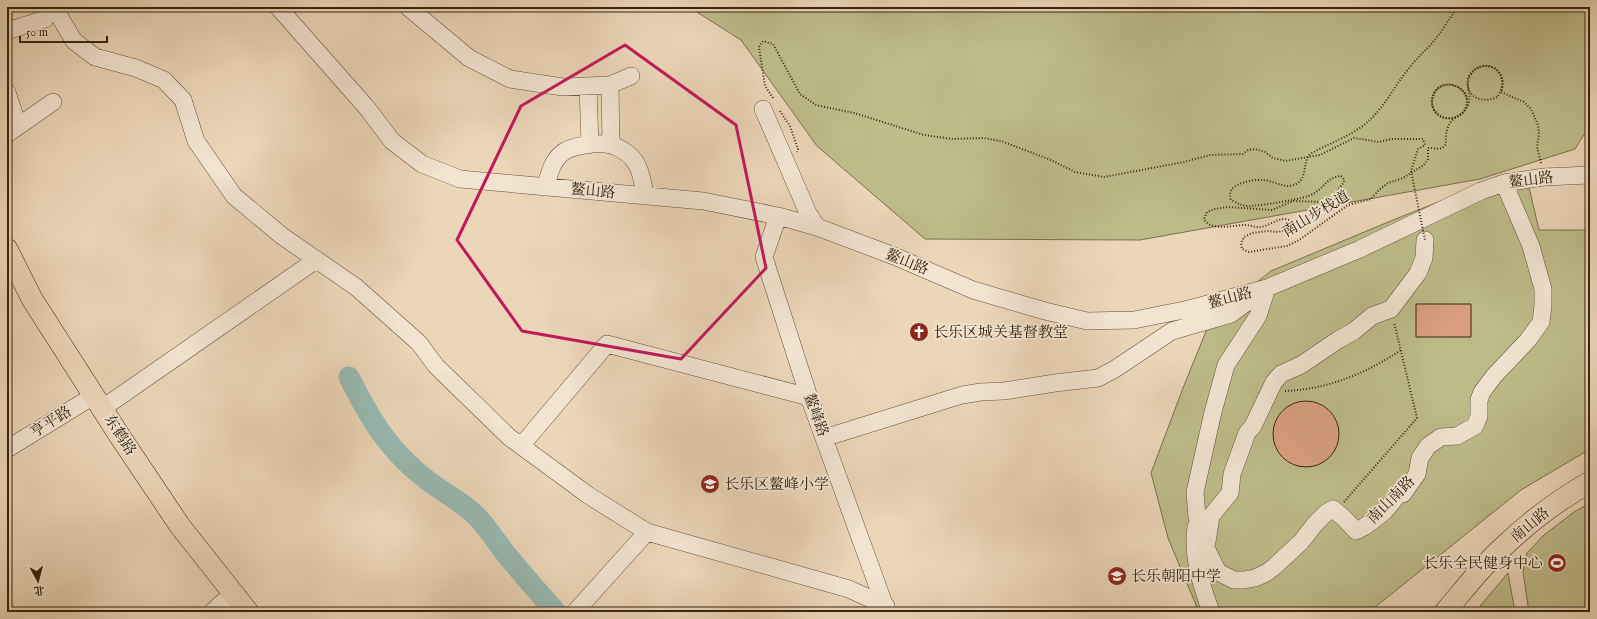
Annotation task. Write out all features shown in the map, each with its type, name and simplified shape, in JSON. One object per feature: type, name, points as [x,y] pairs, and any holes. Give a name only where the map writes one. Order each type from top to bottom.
[{"type":"main road","name":"东鹤路","points":[[7,249],[32,299],[180,526],[232,594],[248,612]]},
{"type":"main road","name":"南山路","points":[[1444,612],[1501,548],[1546,511],[1590,482]]},
{"type":"main road","name":"南山路","points":[[1458,612],[1507,555],[1550,517],[1590,492]]},
{"type":"street","points":[[57,7],[58,14],[74,41],[96,58],[136,68],[164,80],[183,100],[196,141],[234,196],[282,236],[356,287],[419,343],[436,366],[509,437],[588,495],[647,532],[849,589],[886,609]]},
{"type":"street","name":"鳌山路","points":[[278,7],[367,108],[392,141],[422,164],[460,179],[703,201],[778,216],[817,227],[894,256],[973,290],[1044,311],[1087,321],[1134,320],[1189,309],[1267,288],[1360,249],[1481,191],[1504,183],[1544,178],[1587,176]]},
{"type":"street","points":[[408,7],[469,58],[510,79],[563,87],[610,85],[632,76]]},
{"type":"street","points":[[7,32],[45,19]]},
{"type":"street","points":[[610,85],[612,145]]},
{"type":"street","points":[[588,86],[590,144]]},
{"type":"street","points":[[7,92],[13,130],[53,102]]},
{"type":"street","points":[[771,105],[789,168],[808,213],[817,227]]},
{"type":"street","points":[[546,187],[550,169],[561,153],[574,147],[590,144],[612,145],[622,150],[635,162],[642,176],[645,195]]},
{"type":"street","name":"南山南路","points":[[1336,511],[1356,531],[1364,527],[1385,511],[1398,496],[1403,494],[1414,480],[1417,474],[1420,458],[1428,446],[1441,438],[1457,436],[1475,426],[1479,416],[1478,400],[1482,392],[1494,376],[1528,340],[1541,322],[1543,289],[1538,268],[1526,232],[1504,183]]},
{"type":"street","name":"鳌峰路","points":[[778,216],[764,257],[809,398],[886,609]]},
{"type":"street","points":[[1206,548],[1211,516],[1230,492],[1232,474],[1248,433],[1274,382],[1280,374],[1301,365],[1354,331],[1372,316],[1391,309],[1418,273],[1424,258],[1425,240]]},
{"type":"street","name":"亨平路","points":[[7,449],[99,402],[316,260]]},
{"type":"street","points":[[824,438],[962,395],[981,392],[1004,392],[1055,382],[1098,378],[1115,369],[1172,331],[1231,314],[1267,288]]},
{"type":"street","points":[[1267,288],[1258,316],[1226,365],[1213,412],[1195,492],[1197,517],[1206,548],[1218,572],[1234,580],[1255,578],[1266,573],[1284,558],[1301,542],[1326,513],[1332,509],[1336,511]]},
{"type":"street","points":[[521,446],[606,344],[809,398]]},
{"type":"street","points":[[1197,517],[1193,544],[1201,585],[1211,612]]},
{"type":"street","points":[[576,610],[647,532]]},
{"type":"street","points":[[212,612],[232,594]]},
{"type":"path","points":[[1306,158],[1310,154],[1348,136],[1364,125],[1377,113],[1388,100],[1409,68],[1437,37],[1446,22],[1458,7]]},
{"type":"path","points":[[789,168],[798,149],[790,126],[771,105],[765,86],[759,47],[763,42],[773,44],[800,94],[816,105],[854,113],[924,135],[953,139],[982,138],[1001,141],[1051,160],[1075,172],[1104,177],[1184,162],[1210,155],[1243,154],[1248,150],[1255,149],[1265,152],[1273,158],[1284,161],[1320,155],[1354,138],[1379,142],[1391,139],[1424,139],[1425,145],[1418,149],[1411,172],[1425,240]]},
{"type":"path","points":[[1452,84],[1440,87],[1433,95],[1433,106],[1439,116],[1445,118],[1456,118],[1465,110],[1467,99],[1465,94],[1457,86],[1452,84],[1446,84],[1436,90],[1433,95],[1433,106],[1440,116],[1445,118],[1456,118],[1461,115],[1467,105],[1469,98],[1467,83],[1472,72],[1477,68],[1482,66],[1493,68],[1501,76],[1503,87],[1501,92],[1524,102],[1536,117],[1539,134],[1537,147],[1544,178]]},
{"type":"path","points":[[1477,68],[1469,77],[1469,89],[1472,94],[1481,100],[1487,101],[1497,97],[1503,87]]},
{"type":"path","name":"南山步栈道","points":[[1306,158],[1305,172],[1298,183],[1289,186],[1262,180],[1249,181],[1232,188],[1230,194],[1231,200],[1238,204],[1252,206],[1308,197],[1316,193],[1324,183],[1335,176],[1343,177],[1344,182],[1329,200],[1320,203],[1293,201],[1277,209],[1267,210],[1228,207],[1215,209],[1210,210],[1205,214],[1205,222],[1222,228],[1246,225],[1260,227],[1282,219],[1290,220],[1293,223],[1293,228],[1278,232],[1268,230],[1252,233],[1244,237],[1241,243],[1242,249],[1249,252],[1287,246],[1307,235],[1348,205],[1371,199],[1388,183],[1403,178],[1426,163],[1428,159],[1428,148],[1441,149],[1446,146],[1445,134],[1450,123],[1465,110],[1467,99]]},
{"type":"path","points":[[1336,511],[1417,418],[1391,309]]},
{"type":"path","points":[[1270,392],[1301,390],[1340,382],[1380,364],[1401,350]]},
{"type":"highlighted area","points":[[625,45],[736,125],[766,268],[681,359],[522,331],[457,240],[521,106]]},
{"type":"shaded area","points":[[689,7],[1590,7],[1590,125],[1575,149],[1480,179],[1140,240],[925,239],[817,146],[741,40]]},
{"type":"shaded area","points":[[1481,185],[1529,187],[1539,230],[1590,230],[1590,449],[1521,490],[1369,612],[1199,612],[1168,538],[1151,473],[1211,319],[1271,271]]},
{"type":"shaded area","name":"长乐全民健身中心","points":[[1590,503],[1590,612],[1529,612],[1523,572],[1527,553],[1544,535],[1574,512]]},
{"type":"shaded area","points":[[1508,573],[1515,612],[1475,612]]},
{"type":"building","points":[[1416,304],[1471,304],[1471,337],[1416,337]]},
{"type":"building","points":[[1306,401],[1319,404],[1329,411],[1336,421],[1339,434],[1336,447],[1329,457],[1319,464],[1306,467],[1293,464],[1283,457],[1276,447],[1273,434],[1276,421],[1283,411],[1293,404]]},
{"type":"waterway","points":[[349,377],[365,407],[391,446],[427,480],[474,514],[484,524],[518,569],[556,612]]},
{"type":"place","name":"长乐区城关基督教堂","points":[[919,332]]},
{"type":"place","name":"长乐区鳌峰小学","points":[[710,484]]},
{"type":"place","name":"长乐全民健身中心","points":[[1557,563]]},
{"type":"place","name":"长乐朝阳中学","points":[[1117,576]]}]
